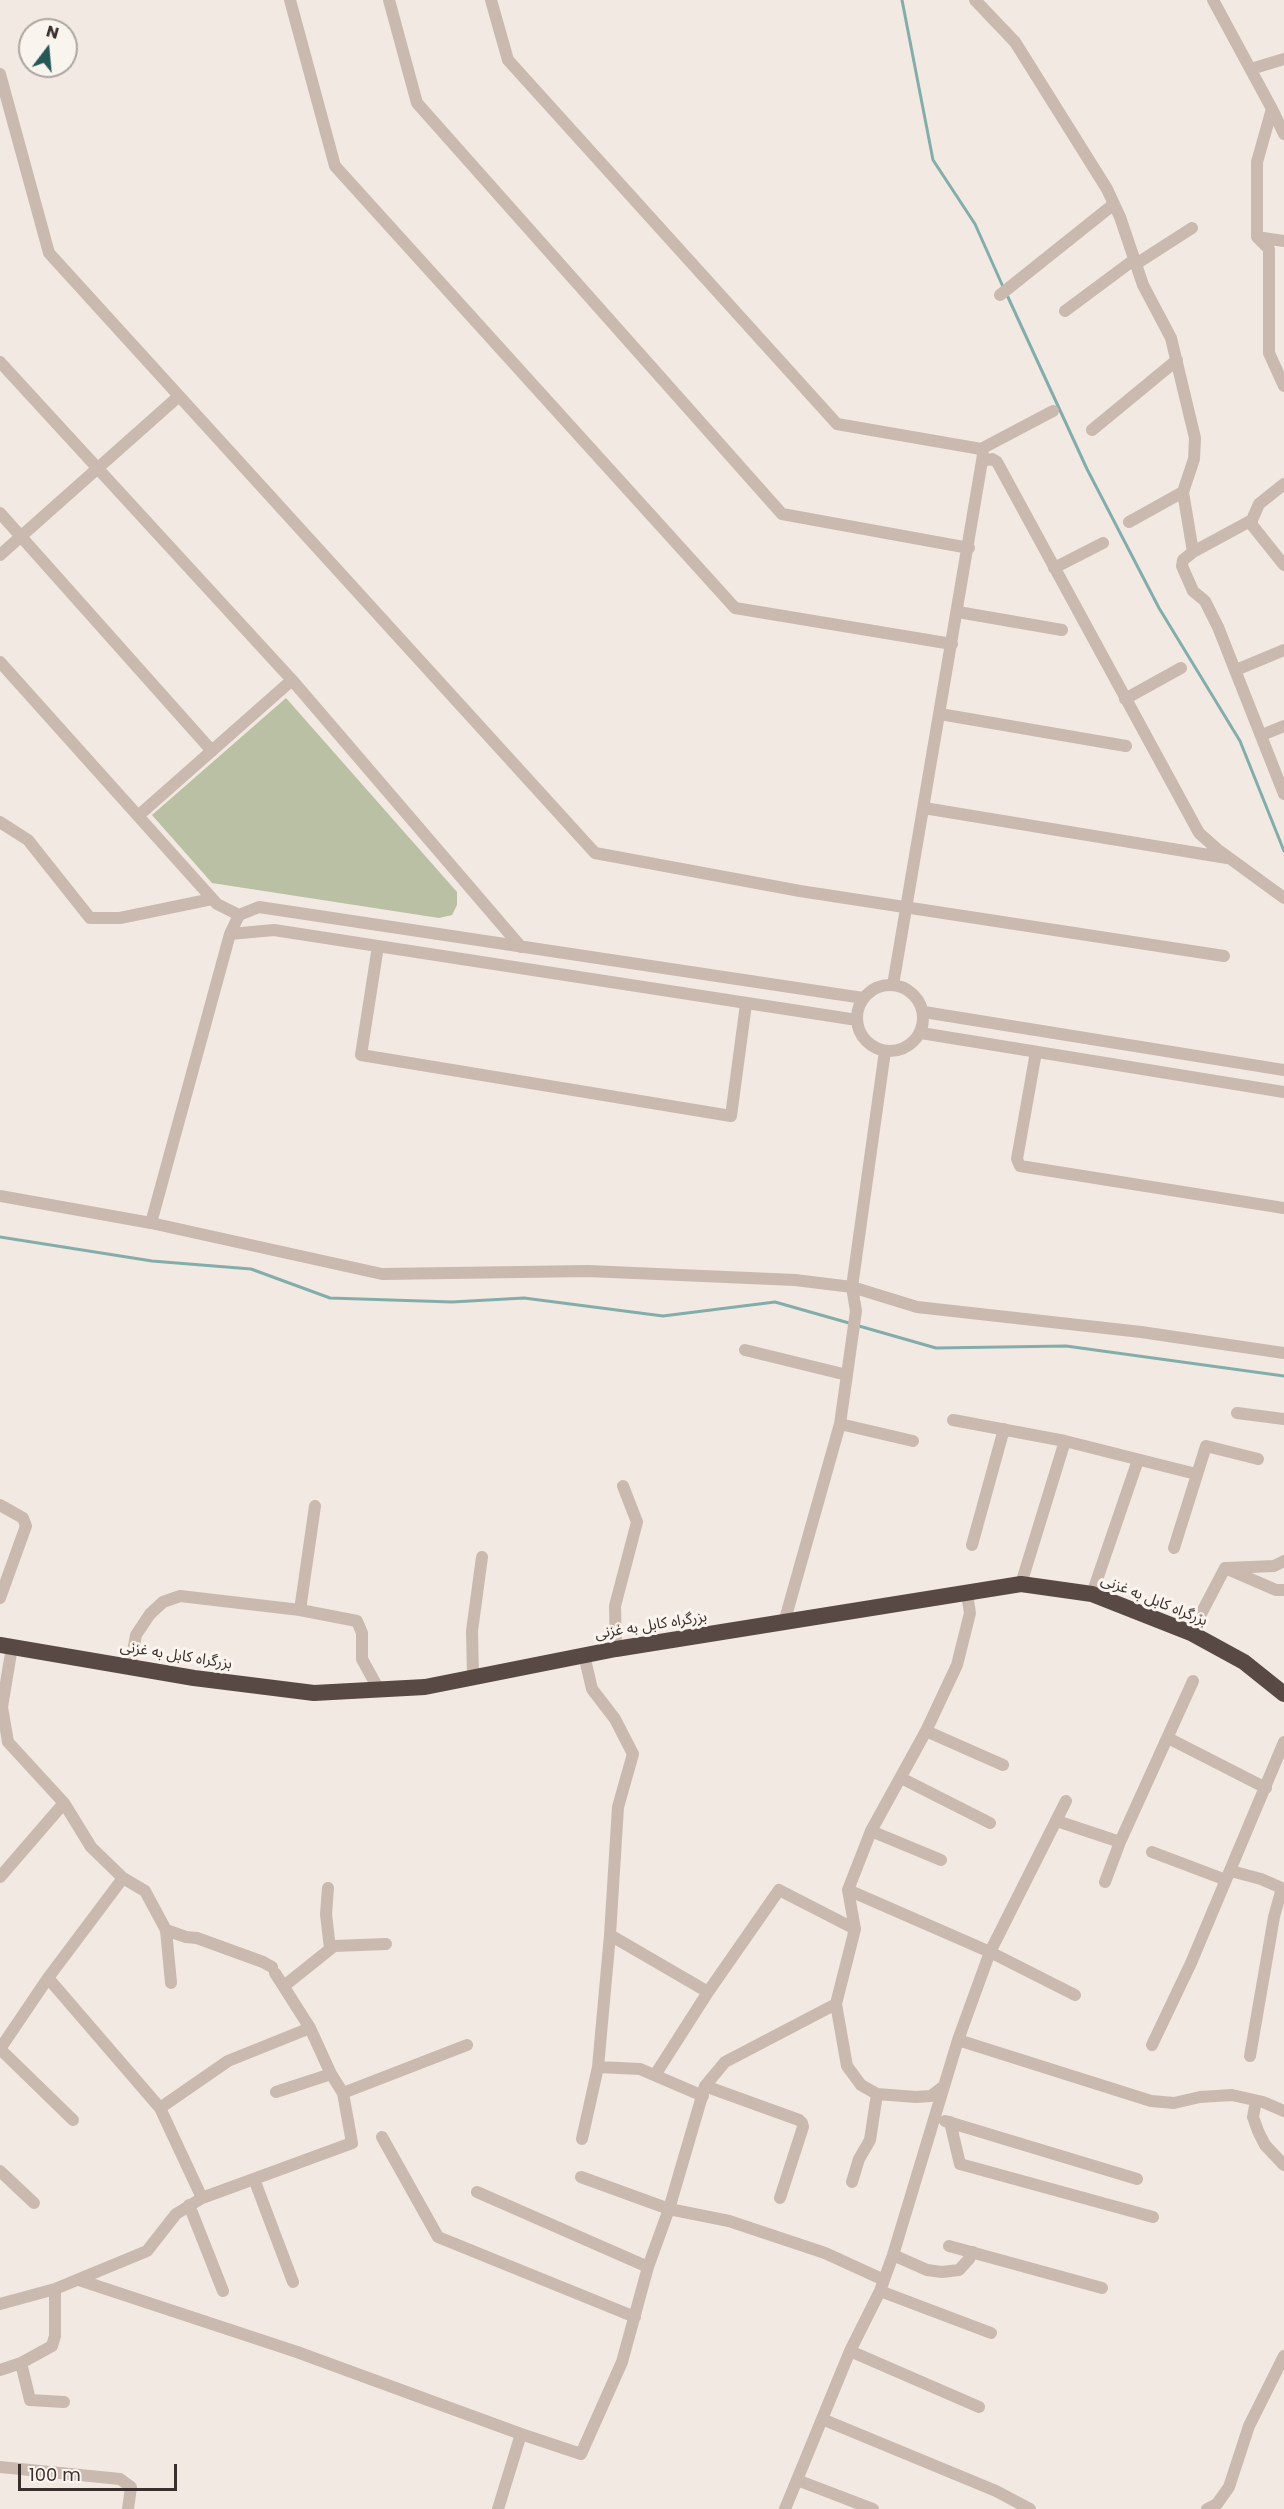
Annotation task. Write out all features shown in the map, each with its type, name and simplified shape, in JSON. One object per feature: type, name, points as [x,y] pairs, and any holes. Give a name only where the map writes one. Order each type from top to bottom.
[{"type":"highway","name":"بزرگراه کابل به غزنی","points":[[6,1646],[194,1678],[314,1693],[425,1687],[615,1649],[1021,1584],[1092,1594],[1191,1633],[1244,1662],[1284,1694]]},
{"type":"street","points":[[290,0],[335,166],[735,609],[952,644]]},
{"type":"street","points":[[389,0],[417,103],[782,514],[969,548]]},
{"type":"street","points":[[491,0],[508,60],[837,424],[982,455],[997,462],[1199,834],[1284,898]]},
{"type":"street","points":[[975,0],[1015,42],[1114,204],[1143,285],[1172,338],[1195,438],[1194,459],[1183,492],[1193,552]]},
{"type":"street","points":[[1213,0],[1284,134]]},
{"type":"street","points":[[1251,69],[1284,59]]},
{"type":"street","points":[[0,74],[49,253],[595,853],[800,891],[1224,956]]},
{"type":"street","points":[[1272,109],[1257,162],[1257,237],[1269,249],[1269,353],[1284,386]]},
{"type":"street","points":[[1000,295],[1114,204]]},
{"type":"street","points":[[1065,311],[1136,262],[1192,228]]},
{"type":"street","points":[[1257,237],[1284,241]]},
{"type":"street","points":[[1092,430],[1177,360]]},
{"type":"street","points":[[0,362],[292,680],[521,947]]},
{"type":"street","points":[[0,555],[179,396]]},
{"type":"street","points":[[982,455],[1053,411]]},
{"type":"street","points":[[893,985],[969,548],[982,455]]},
{"type":"street","points":[[1284,484],[1258,504],[1252,520],[1252,525],[1284,565]]},
{"type":"street","points":[[1129,522],[1183,492]]},
{"type":"street","points":[[0,513],[212,751]]},
{"type":"street","points":[[1252,520],[1193,552],[1183,560],[1182,566],[1193,591],[1205,601],[1218,627],[1284,794]]},
{"type":"street","points":[[1054,568],[1103,543]]},
{"type":"street","points":[[958,612],[1062,630]]},
{"type":"street","points":[[1236,670],[1284,650]]},
{"type":"street","points":[[0,662],[212,899],[238,915]]},
{"type":"street","points":[[1125,699],[1181,668]]},
{"type":"street","points":[[138,816],[292,680]]},
{"type":"street","points":[[940,714],[1126,746]]},
{"type":"street","points":[[1262,735],[1284,726]]},
{"type":"street","points":[[924,808],[1230,859]]},
{"type":"street","points":[[0,822],[28,840],[90,918],[120,918],[212,899]]},
{"type":"street","points":[[151,1222],[230,934],[238,915],[259,907],[863,998]]},
{"type":"street","points":[[230,934],[274,930],[857,1020]]},
{"type":"street","points":[[378,946],[361,1055],[731,1116],[746,1004]]},
{"type":"street","points":[[893,985],[904,987],[914,994],[924,1012],[921,1033],[906,1048],[885,1051],[874,1048],[859,1031],[858,1008],[863,998],[871,990],[893,985]]},
{"type":"street","points":[[924,1012],[1284,1070]]},
{"type":"street","points":[[921,1033],[1284,1092]]},
{"type":"street","points":[[784,1623],[840,1424],[856,1311],[852,1287],[885,1051]]},
{"type":"street","points":[[1036,1052],[1017,1159],[1020,1167],[1284,1208]]},
{"type":"street","points":[[0,1196],[151,1222],[382,1274],[588,1271],[795,1280],[852,1287],[917,1307],[1141,1332],[1284,1353]]},
{"type":"street","points":[[745,1350],[847,1370]]},
{"type":"street","points":[[1237,1413],[1284,1419]]},
{"type":"street","points":[[953,1420],[1065,1441],[1196,1474]]},
{"type":"street","points":[[840,1424],[913,1441]]},
{"type":"street","points":[[972,1545],[1004,1429]]},
{"type":"street","points":[[1021,1584],[1065,1441]]},
{"type":"street","points":[[1174,1548],[1206,1446],[1258,1459]]},
{"type":"street","points":[[1092,1594],[1138,1460]]},
{"type":"street","points":[[615,1649],[615,1606],[637,1522],[623,1486]]},
{"type":"street","points":[[0,1505],[24,1518],[26,1526],[0,1598]]},
{"type":"street","points":[[300,1611],[315,1506]]},
{"type":"street","points":[[473,1677],[472,1631],[482,1557]]},
{"type":"street","points":[[1225,1568],[1275,1566],[1284,1561]]},
{"type":"street","points":[[1225,1568],[1261,1584],[1284,1590]]},
{"type":"street","points":[[1191,1633],[1225,1568]]},
{"type":"street","points":[[944,2086],[931,2096],[877,2094],[861,2085],[847,2066],[836,2004],[855,1929],[848,1890],[871,1831],[926,1731],[957,1665],[970,1613],[967,1594]]},
{"type":"street","points":[[130,1667],[136,1635],[150,1614],[163,1602],[180,1596],[300,1611],[357,1622],[362,1633],[362,1659],[379,1689]]},
{"type":"street","points":[[6,1646],[1,1708],[8,1742],[64,1803],[91,1847],[123,1878],[145,1891],[166,1930],[171,1983]]},
{"type":"street","points":[[582,2139],[598,2067],[610,1935],[618,1807],[633,1754],[615,1719],[592,1689],[584,1655]]},
{"type":"street","points":[[1105,1882],[1120,1842],[1193,1681]]},
{"type":"street","points":[[926,1731],[1003,1765]]},
{"type":"street","points":[[1168,1738],[1266,1788]]},
{"type":"street","points":[[1152,2044],[1191,1963],[1284,1742]]},
{"type":"street","points":[[901,1778],[990,1823]]},
{"type":"street","points":[[785,2509],[850,2351],[882,2285],[958,2040],[990,1952],[1066,1801]]},
{"type":"street","points":[[0,1877],[64,1803]]},
{"type":"street","points":[[1057,1821],[1120,1842]]},
{"type":"street","points":[[871,1831],[941,1860]]},
{"type":"street","points":[[1152,1852],[1229,1875],[1262,1879],[1283,1889],[1274,1917],[1250,2055]]},
{"type":"street","points":[[73,2120],[0,2049],[48,1978],[123,1878]]},
{"type":"street","points":[[328,1888],[326,1914],[330,1949]]},
{"type":"street","points":[[655,2075],[708,1992],[779,1890],[787,1892],[855,1929]]},
{"type":"street","points":[[848,1890],[990,1952],[1075,1995]]},
{"type":"street","points":[[0,2304],[55,2289],[147,2251],[176,2214],[202,2198],[352,2143],[343,2093],[331,2074],[310,2028],[274,1970],[263,1962],[197,1938],[166,1930]]},
{"type":"street","points":[[610,1935],[708,1992]]},
{"type":"street","points":[[284,1986],[330,1949],[337,1946],[386,1944]]},
{"type":"street","points":[[48,1978],[160,2108],[202,2198]]},
{"type":"street","points":[[79,2280],[297,2352],[581,2454],[622,2362],[648,2267],[669,2209],[704,2091],[725,2062],[836,2004]]},
{"type":"street","points":[[160,2108],[228,2061],[310,2028]]},
{"type":"street","points":[[958,2040],[1151,2101],[1174,2103],[1200,2097],[1232,2095],[1284,2111]]},
{"type":"street","points":[[343,2093],[467,2045]]},
{"type":"street","points":[[598,2067],[640,2069],[799,2120],[803,2127],[780,2198]]},
{"type":"street","points":[[276,2092],[331,2074]]},
{"type":"street","points":[[852,2182],[859,2159],[870,2140],[877,2094]]},
{"type":"street","points":[[1256,2101],[1253,2117],[1258,2131],[1265,2145],[1284,2165]]},
{"type":"street","points":[[935,2118],[1137,2179]]},
{"type":"street","points":[[950,2122],[960,2164],[1153,2217]]},
{"type":"street","points":[[382,2137],[438,2236],[635,2318]]},
{"type":"street","points":[[0,2170],[34,2202]]},
{"type":"street","points":[[581,2177],[669,2209],[739,2225],[825,2253],[882,2285],[991,2333]]},
{"type":"street","points":[[254,2179],[293,2282]]},
{"type":"street","points":[[477,2192],[648,2267]]},
{"type":"street","points":[[189,2205],[223,2291]]},
{"type":"street","points":[[950,2246],[1101,2288]]},
{"type":"street","points":[[893,2255],[927,2270],[942,2272],[959,2270],[973,2252]]},
{"type":"street","points":[[0,2370],[21,2363],[52,2346],[55,2336],[55,2289]]},
{"type":"street","points":[[850,2351],[979,2407]]},
{"type":"street","points":[[1208,2509],[1217,2504],[1229,2487],[1249,2426],[1284,2356]]},
{"type":"street","points":[[21,2363],[30,2400],[64,2402]]},
{"type":"street","points":[[822,2419],[996,2491],[1030,2509]]},
{"type":"street","points":[[498,2509],[521,2434]]},
{"type":"street","points":[[0,2467],[120,2479],[131,2487],[128,2509]]},
{"type":"street","points":[[797,2480],[873,2509]]},
{"type":"green space","points":[[286,698],[457,892],[457,905],[452,915],[439,918],[212,883],[152,815]]},
{"type":"waterway","points":[[902,0],[933,160],[975,224],[1004,289]]},
{"type":"waterway","points":[[1007,295],[1087,469],[1159,608],[1240,741],[1284,851]]},
{"type":"waterway","points":[[0,1237],[152,1261],[251,1269],[330,1298],[452,1302],[524,1298],[663,1316],[775,1302],[849,1323]]},
{"type":"waterway","points":[[859,1326],[936,1348],[1066,1346],[1284,1376]]}]
